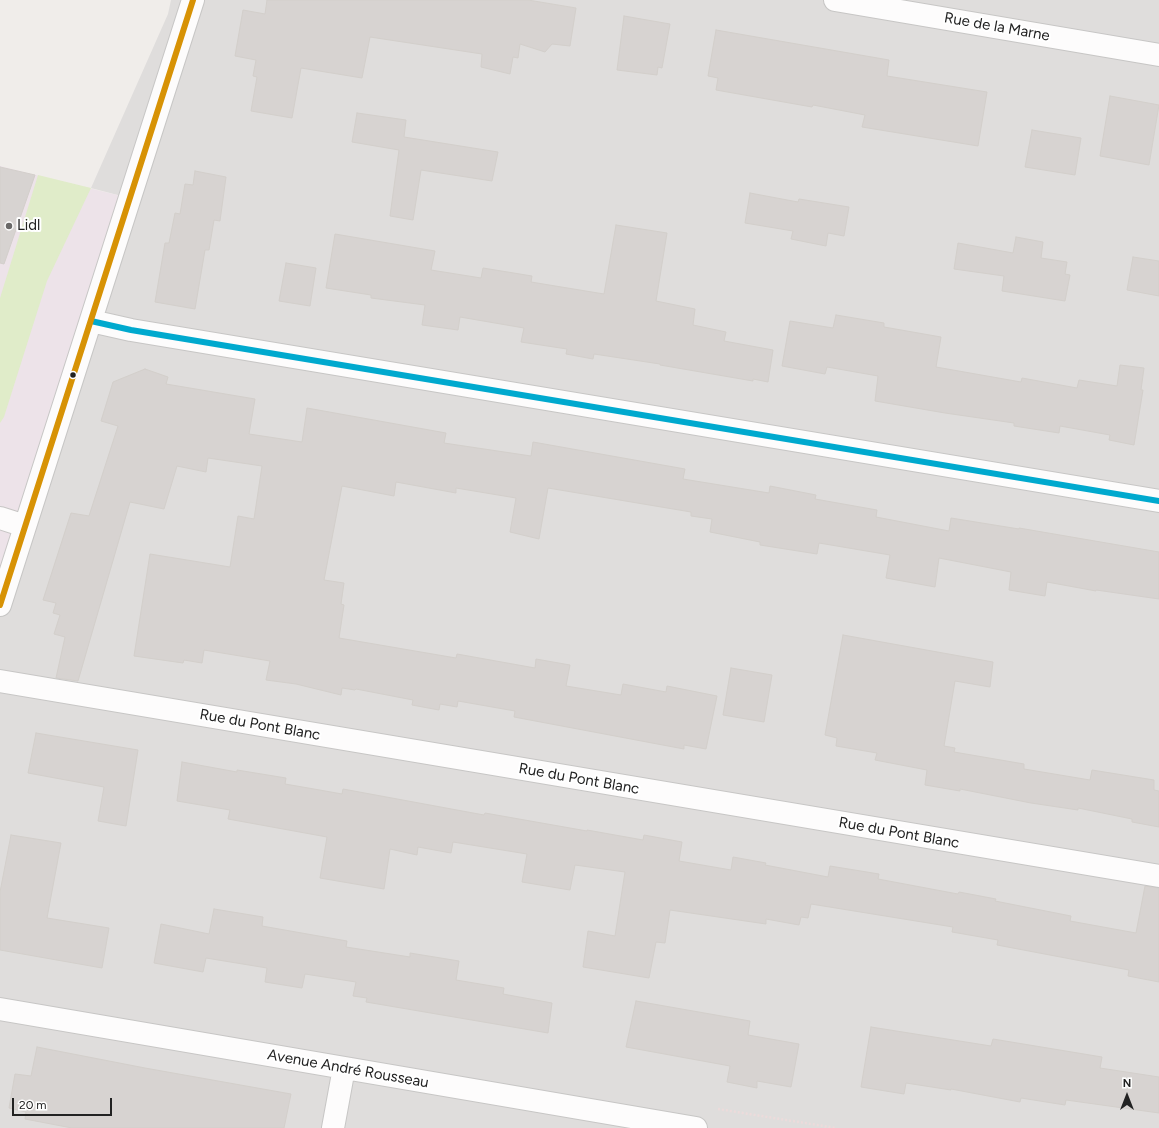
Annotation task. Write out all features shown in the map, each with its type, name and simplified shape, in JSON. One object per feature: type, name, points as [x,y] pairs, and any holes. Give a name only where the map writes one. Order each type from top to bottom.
[{"type":"street","points":[[0,605],[193,0]]},
{"type":"street","name":"Rue de la Marne","points":[[835,0],[1159,55]]},
{"type":"street","points":[[91,321],[131,330],[1159,501]]},
{"type":"street","points":[[0,518],[26,526]]},
{"type":"street","name":"Rue du Pont Blanc","points":[[0,681],[1159,876]]},
{"type":"street","name":"Avenue André Rousseau","points":[[0,1008],[696,1128]]},
{"type":"street","points":[[333,1128],[344,1068]]},
{"type":"shaded area","points":[[171,0],[1159,0],[1159,1128],[0,1128],[0,605],[129,198],[91,188],[168,14]]},
{"type":"shaded area","points":[[0,166],[129,198],[0,605]]},
{"type":"green space","points":[[38,175],[91,188],[47,281],[4,417],[0,423],[0,298]]},
{"type":"building","points":[[267,0],[528,0],[576,8],[570,46],[552,44],[545,52],[520,44],[518,58],[513,57],[510,74],[481,67],[482,54],[370,37],[362,78],[301,68],[292,118],[251,111],[257,77],[253,76],[256,60],[235,56],[243,10],[265,14]]},
{"type":"building","points":[[624,16],[670,24],[662,68],[658,67],[657,75],[617,70]]},
{"type":"building","points":[[716,30],[889,60],[887,76],[987,92],[978,146],[862,127],[865,115],[813,105],[812,107],[716,90],[718,78],[708,76]]},
{"type":"building","points":[[1110,96],[1159,105],[1149,165],[1100,156]]},
{"type":"building","points":[[357,113],[406,120],[404,137],[498,152],[492,181],[421,170],[413,220],[390,216],[399,150],[352,142]]},
{"type":"building","points":[[1032,130],[1081,138],[1075,175],[1025,167]]},
{"type":"building","name":"Lidl","points":[[0,167],[35,175],[4,264],[0,263]]},
{"type":"building","points":[[195,171],[226,177],[220,221],[214,220],[209,250],[205,250],[195,309],[155,302],[165,243],[169,243],[175,213],[180,214],[185,184],[193,185]]},
{"type":"building","points":[[750,193],[798,202],[799,199],[849,207],[844,236],[828,233],[826,246],[791,239],[793,231],[745,223]]},
{"type":"building","points":[[616,225],[667,233],[656,301],[695,309],[693,325],[726,332],[724,341],[773,350],[768,382],[753,379],[753,381],[594,354],[593,359],[566,354],[567,349],[521,342],[524,328],[460,317],[458,330],[422,325],[425,305],[371,298],[371,295],[326,288],[335,234],[435,251],[431,270],[481,278],[483,268],[532,276],[531,282],[604,294]]},
{"type":"building","points":[[1016,237],[1043,242],[1041,258],[1067,262],[1065,274],[1070,275],[1065,301],[1002,291],[1004,276],[954,269],[958,243],[1013,253]]},
{"type":"building","points":[[1133,257],[1159,261],[1159,296],[1127,290]]},
{"type":"building","points":[[286,263],[316,268],[310,306],[279,301]]},
{"type":"building","points":[[836,315],[884,323],[884,327],[941,337],[936,367],[1021,382],[1022,378],[1077,388],[1079,380],[1117,386],[1120,365],[1144,368],[1141,390],[1143,390],[1134,445],[1109,440],[1110,435],[1060,426],[1059,433],[1014,426],[1014,423],[875,401],[878,376],[827,367],[825,374],[782,366],[790,321],[833,328]]},
{"type":"building","points":[[145,369],[168,377],[166,384],[255,399],[249,434],[302,442],[307,408],[446,433],[444,443],[531,456],[533,442],[685,469],[683,479],[769,493],[770,486],[816,495],[815,499],[877,510],[876,517],[949,531],[951,518],[1159,552],[1159,599],[1096,591],[1047,582],[1045,596],[1009,590],[1011,572],[939,558],[935,587],[886,578],[890,555],[819,543],[817,554],[760,545],[760,542],[710,532],[712,519],[691,516],[691,512],[548,488],[539,539],[510,532],[516,498],[456,488],[456,493],[396,482],[394,496],[342,486],[324,580],[344,583],[341,604],[344,605],[339,638],[456,658],[457,654],[535,668],[536,659],[570,665],[566,686],[621,695],[623,684],[666,692],[667,686],[717,696],[706,749],[684,745],[684,749],[514,717],[515,711],[458,701],[457,707],[440,704],[439,710],[412,705],[413,700],[356,689],[342,688],[341,695],[296,684],[266,680],[270,661],[204,650],[202,663],[184,660],[183,663],[134,656],[150,554],[230,567],[238,516],[254,519],[262,466],[208,458],[206,472],[177,466],[164,509],[130,502],[78,681],[56,678],[65,637],[54,634],[60,615],[53,613],[56,603],[43,600],[71,513],[89,516],[118,426],[101,421],[113,382]]},
{"type":"building","points":[[843,635],[993,662],[990,687],[955,681],[944,746],[955,748],[954,752],[1024,764],[1024,769],[1090,780],[1092,770],[1154,780],[1154,790],[1159,791],[1159,827],[1132,822],[1132,819],[1078,808],[1078,810],[1031,803],[960,789],[960,791],[925,785],[927,770],[875,760],[877,753],[836,746],[837,738],[825,735]]},
{"type":"building","points":[[731,668],[772,675],[764,722],[723,715]]},
{"type":"building","points":[[36,733],[138,750],[126,826],[98,821],[104,787],[28,773]]},
{"type":"building","points":[[182,762],[237,772],[237,770],[286,778],[285,784],[342,794],[343,789],[484,815],[485,813],[643,840],[644,835],[682,842],[679,861],[731,870],[733,857],[766,863],[765,865],[828,877],[830,866],[879,874],[878,879],[958,894],[959,892],[996,899],[995,901],[1071,916],[1070,921],[1136,933],[1145,886],[1159,888],[1159,982],[1128,976],[1129,970],[997,945],[998,940],[952,932],[953,927],[811,904],[808,918],[801,917],[799,925],[766,919],[766,924],[670,910],[665,943],[656,942],[649,978],[583,967],[588,931],[615,936],[625,872],[575,865],[570,890],[522,882],[527,854],[453,842],[451,853],[418,847],[417,855],[390,849],[384,889],[320,878],[327,837],[228,819],[230,810],[177,801]]},
{"type":"building","points":[[11,835],[61,843],[47,918],[109,928],[102,968],[0,950],[0,892]]},
{"type":"building","points":[[214,909],[263,917],[262,926],[347,941],[346,947],[410,957],[410,953],[459,961],[456,980],[504,988],[503,994],[552,1003],[548,1033],[366,1002],[367,998],[353,996],[356,982],[305,974],[302,988],[265,982],[267,968],[206,958],[203,972],[154,963],[161,924],[209,934]]},
{"type":"building","points":[[636,1001],[750,1021],[748,1035],[799,1044],[791,1087],[757,1081],[757,1088],[727,1082],[730,1066],[626,1047]]},
{"type":"building","points":[[871,1027],[991,1046],[993,1039],[1102,1057],[1100,1068],[1159,1077],[1159,1113],[1066,1100],[1065,1105],[1021,1098],[1020,1102],[951,1089],[906,1083],[904,1094],[861,1087]]},
{"type":"building","points":[[37,1047],[291,1094],[284,1128],[72,1128],[25,1119],[26,1112],[9,1108],[15,1074],[31,1076]]},
{"type":"transit line","name":"20","points":[[0,605],[193,0]]},
{"type":"transit line","points":[[91,321],[131,330],[1159,501]]},
{"type":"place","name":"Lidl","points":[[9,226]]}]
